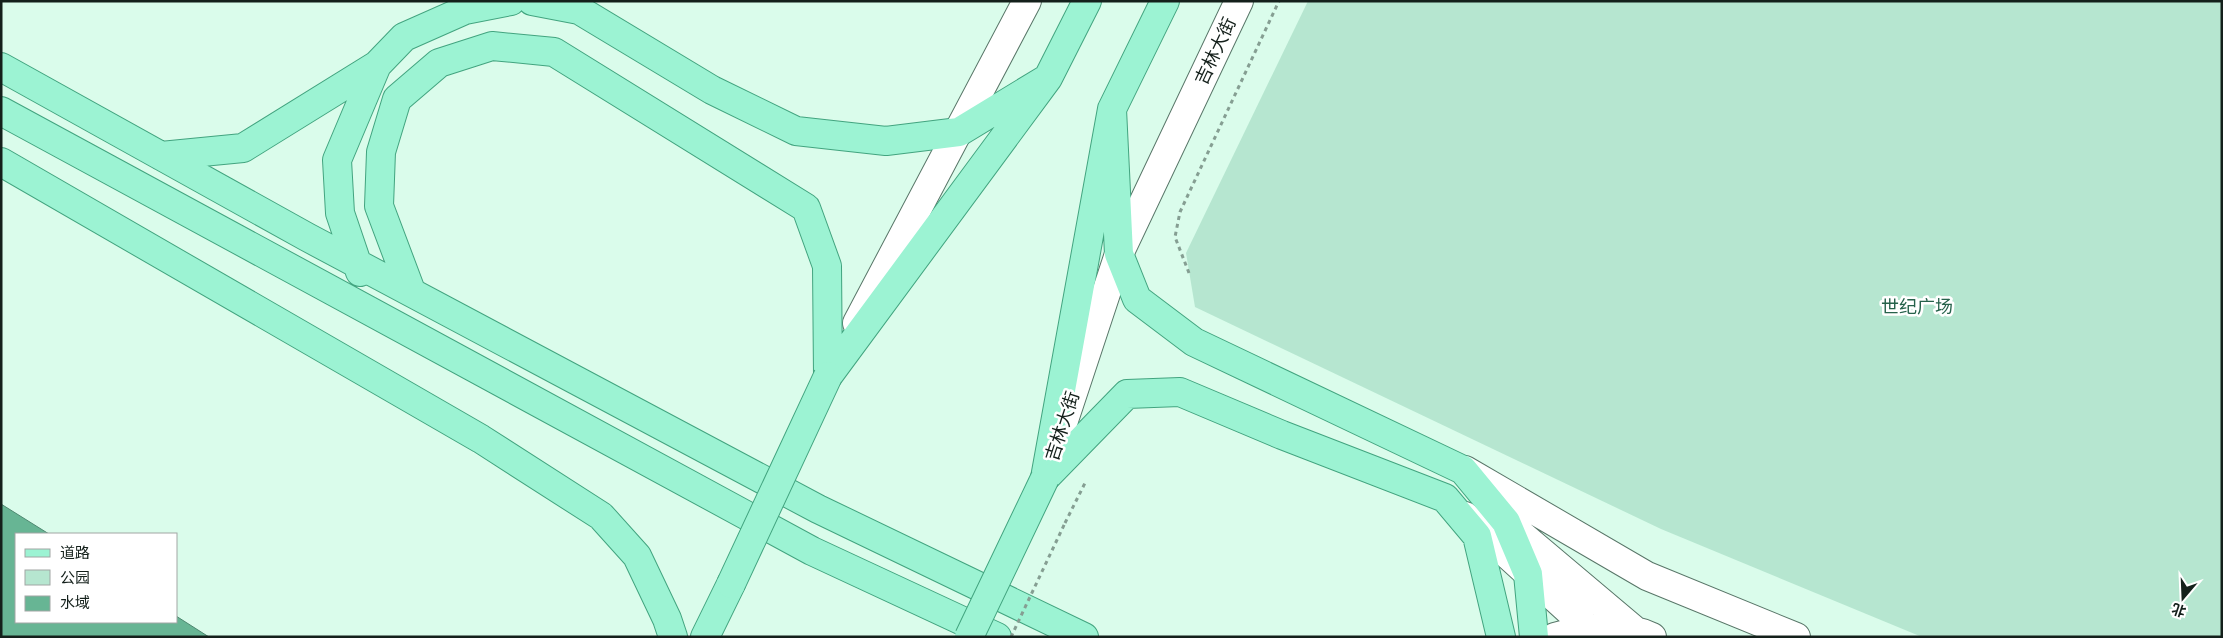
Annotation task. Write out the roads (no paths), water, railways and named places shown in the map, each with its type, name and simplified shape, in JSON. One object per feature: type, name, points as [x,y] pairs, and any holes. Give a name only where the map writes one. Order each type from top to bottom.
[{"type":"main road","points":[[161,156],[243,148],[331,96],[377,65],[404,37],[465,10],[511,1]]},
{"type":"main road","points":[[532,1],[578,10],[712,90],[796,131],[886,141],[959,132],[1048,78]]},
{"type":"main road","points":[[705,637],[828,376],[1048,78],[1087,1]]},
{"type":"main road","name":"吉林大街","points":[[1045,478],[1112,109],[1165,1]]},
{"type":"main road","points":[[411,291],[379,206],[381,152],[397,99],[439,63],[492,46],[554,52],[806,208],[827,266],[828,376]]},
{"type":"main road","points":[[374,313],[340,214],[336,160],[377,65]]},
{"type":"main road","points":[[1,67],[357,263],[818,509],[1084,637]]},
{"type":"main road","points":[[1112,109],[1120,254],[1137,299],[1194,342],[1463,470],[1506,522],[1528,574],[1534,637]]},
{"type":"main road","points":[[1,111],[812,551],[997,637]]},
{"type":"main road","points":[[1,162],[481,438],[601,516],[636,556],[673,637]]},
{"type":"main road","points":[[969,637],[1045,478],[1126,394],[1180,392],[1282,435],[1445,498],[1477,536],[1501,637]]},
{"type":"street","points":[[828,376],[1027,1]]},
{"type":"street","name":"吉林大街","points":[[1045,478],[1120,254],[1239,1]]},
{"type":"street","points":[[1463,470],[1646,576],[1796,637]]},
{"type":"street","points":[[1445,498],[1592,632]]},
{"type":"street","points":[[1506,522],[1643,633]]},
{"type":"street","points":[[1555,637],[1592,632],[1643,633]]},
{"type":"water","points":[[1,504],[47,533],[15,533],[15,623],[178,623],[178,617],[209,637],[1,637]]},
{"type":"park label","name":"世纪广场","points":[[1917,306]]}]
